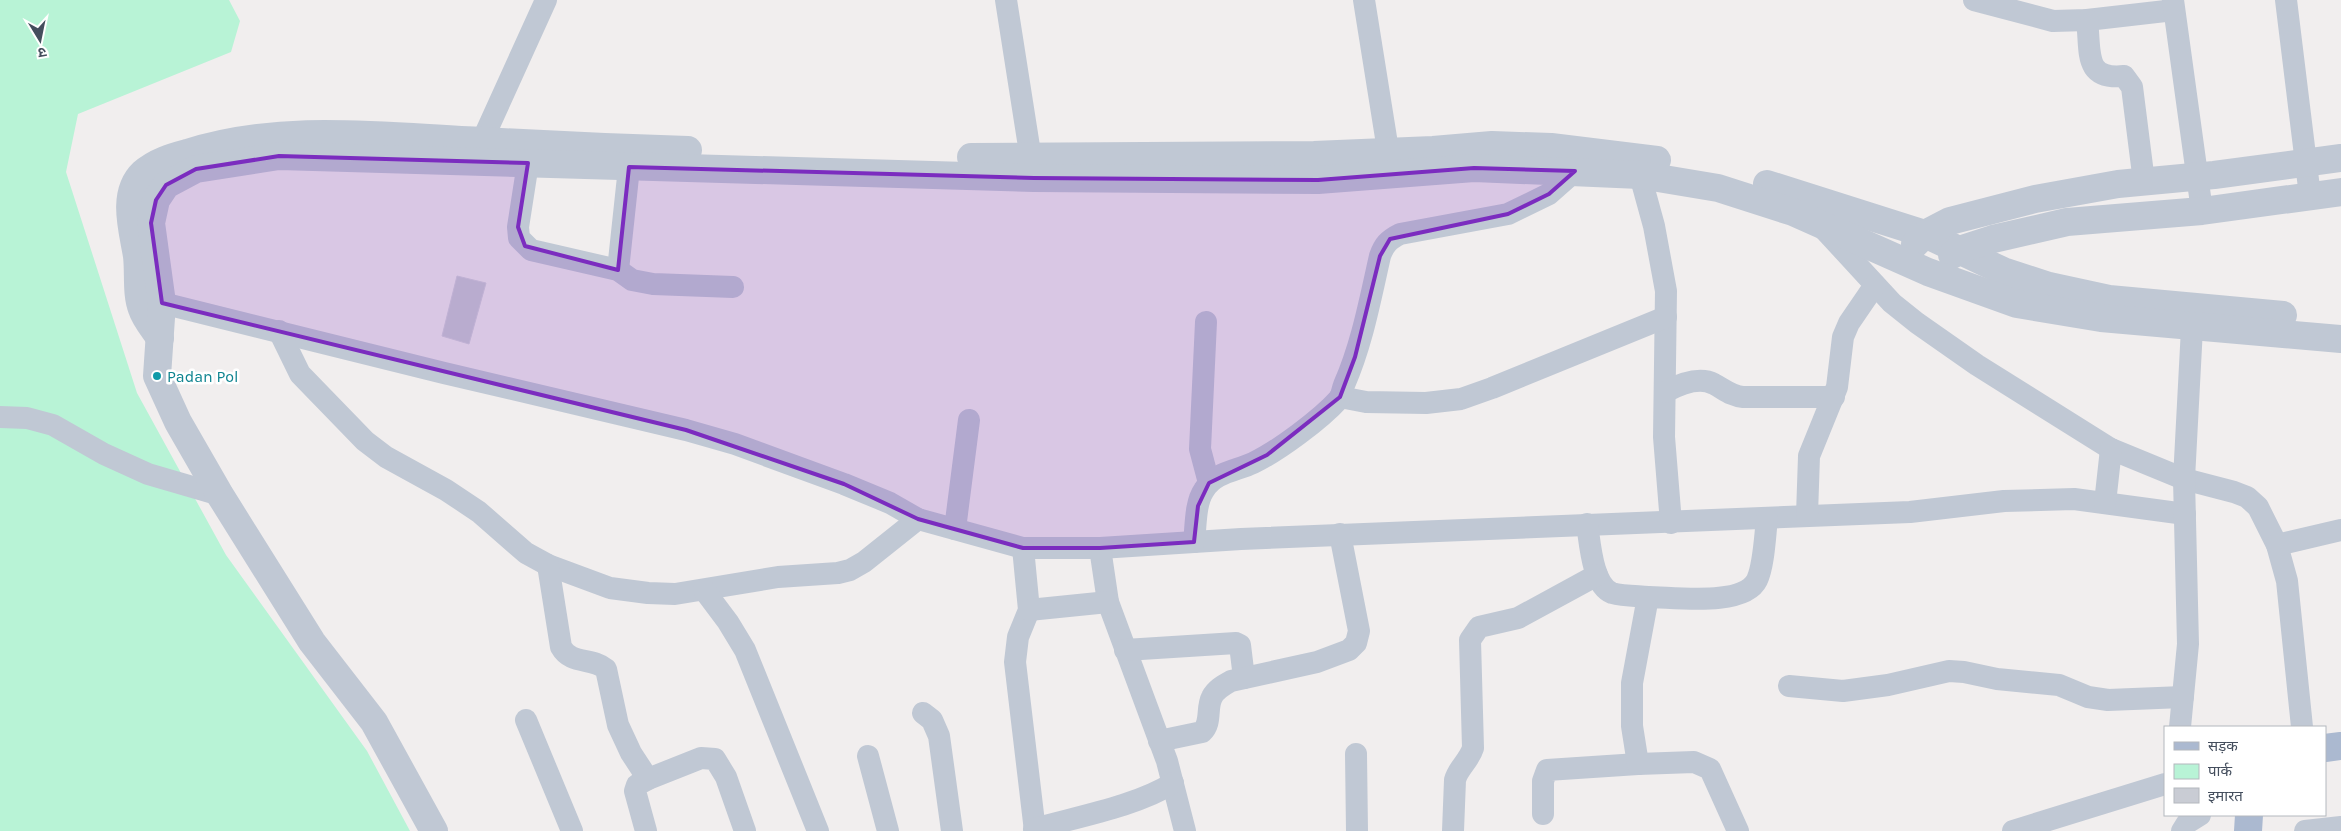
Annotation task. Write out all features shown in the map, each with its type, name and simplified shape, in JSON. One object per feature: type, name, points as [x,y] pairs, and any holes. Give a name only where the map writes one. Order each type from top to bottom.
[{"type":"main road","points":[[2326,748],[2341,746]]},
{"type":"main road","points":[[2248,831],[2249,816]]},
{"type":"street","points":[[482,141],[546,0]]},
{"type":"street","points":[[1006,0],[1032,168]]},
{"type":"street","points":[[1364,0],[1390,163]]},
{"type":"street","points":[[1974,0],[2030,8],[2053,21],[2087,20],[2173,5],[2202,211]]},
{"type":"street","points":[[2286,0],[2310,196]]},
{"type":"street","points":[[2087,20],[2092,65],[2097,73],[2105,77],[2124,76],[2132,87],[2144,182]]},
{"type":"street","points":[[434,831],[374,722],[312,642],[220,495],[182,430],[157,376],[160,338],[137,258],[130,210],[133,190],[142,174],[155,165],[200,149],[231,142],[321,133],[396,135],[482,141],[630,158]]},
{"type":"street","points":[[1390,163],[1433,150],[1492,145],[1550,147],[1696,166],[1747,178],[1925,234],[2019,278],[2109,299],[2193,315],[2341,339]]},
{"type":"street","points":[[151,305],[151,223],[156,200],[166,185],[196,169],[279,156],[528,163],[630,158],[807,154],[1032,168],[1080,156],[1184,167],[1314,155],[1390,163],[1640,175],[1718,188],[1793,212],[1928,272],[2008,301],[2052,311],[2101,318],[2193,315],[2341,321]]},
{"type":"street","points":[[618,270],[630,158]]},
{"type":"street","points":[[1900,259],[1925,234],[1950,221],[2035,198],[2144,182],[2341,158]]},
{"type":"street","points":[[528,163],[518,227],[519,238],[531,250],[618,270],[632,280],[653,284],[734,287]]},
{"type":"street","points":[[1194,542],[1198,506],[1202,492],[1209,483],[1219,475],[1252,464],[1267,455],[1300,432],[1340,397],[1355,357],[1380,256],[1384,245],[1390,239],[1400,234],[1508,214],[1549,194],[1575,171]]},
{"type":"street","points":[[1640,175],[1654,226],[1666,291],[1664,437],[1671,523]]},
{"type":"street","points":[[1928,272],[1959,250],[2026,230],[2067,222],[2202,211],[2341,192]]},
{"type":"street","points":[[1818,223],[1892,303],[1939,339],[2111,449],[2184,479],[2247,497],[2258,507],[2277,545],[2287,581],[2302,726]]},
{"type":"street","points":[[1807,515],[1809,456],[1837,387],[1843,337],[1849,323],[1875,285]]},
{"type":"street","points":[[151,305],[279,331],[444,374],[711,437],[781,460],[861,490],[918,519],[1023,548],[1100,548],[1340,534],[1767,519],[1807,515],[1910,512],[2004,501],[2074,499],[2185,514]]},
{"type":"street","points":[[2180,726],[2188,644],[2184,479],[2193,315]]},
{"type":"street","points":[[1340,397],[1366,402],[1409,403],[1461,399],[1666,317]]},
{"type":"street","points":[[1206,322],[1200,449],[1209,483]]},
{"type":"street","points":[[279,331],[300,374],[365,441],[394,462],[459,498],[479,512],[526,553],[548,566],[610,588],[675,594],[755,580],[826,575],[850,570],[864,562],[918,519]]},
{"type":"street","points":[[1665,392],[1675,386],[1704,381],[1712,382],[1735,396],[1742,397],[1834,397]]},
{"type":"street","points":[[0,417],[42,421],[148,474],[220,495]]},
{"type":"street","points":[[955,529],[969,420]]},
{"type":"street","points":[[2105,503],[2111,449]]},
{"type":"street","points":[[1587,524],[1597,575],[1601,583],[1611,592],[1648,597],[1726,598],[1741,594],[1752,587],[1758,578],[1767,519]]},
{"type":"street","points":[[2277,545],[2341,530]]},
{"type":"street","points":[[1160,741],[1202,732],[1207,727],[1212,698],[1225,685],[1244,678],[1317,662],[1349,650],[1356,643],[1359,631],[1340,534]]},
{"type":"street","points":[[1023,548],[1029,610],[1018,637],[1015,662],[1034,830],[1134,802],[1161,791],[1173,783]]},
{"type":"street","points":[[1100,548],[1108,602],[1160,741],[1185,831]]},
{"type":"street","points":[[548,566],[561,647],[564,652],[574,659],[594,662],[606,669],[620,730],[631,753],[648,779]]},
{"type":"street","points":[[1453,831],[1456,774],[1469,759],[1473,748],[1470,640],[1474,632],[1487,623],[1518,618],[1597,575]]},
{"type":"street","points":[[704,590],[728,622],[745,650],[818,831]]},
{"type":"street","points":[[1638,764],[1632,726],[1632,684],[1648,597]]},
{"type":"street","points":[[1029,610],[1108,602]]},
{"type":"street","points":[[1126,650],[1236,643],[1240,646],[1244,678]]},
{"type":"street","points":[[1790,686],[1843,692],[1888,685],[1949,671],[1997,679],[2059,685],[2088,697],[2108,700],[2183,696]]},
{"type":"street","points":[[923,713],[932,720],[939,736],[952,831]]},
{"type":"street","points":[[526,720],[572,831]]},
{"type":"street","points":[[1356,754],[1357,831]]},
{"type":"street","points":[[868,756],[888,831]]},
{"type":"street","points":[[646,831],[635,791],[637,785],[701,758],[714,759],[726,777],[745,831]]},
{"type":"street","points":[[1543,814],[1543,781],[1547,770],[1694,762],[1710,769],[1738,831]]},
{"type":"street","points":[[2013,831],[2164,784]]},
{"type":"street","points":[[2305,831],[2341,827]]},
{"type":"highlighted area","points":[[279,156],[528,163],[518,227],[525,246],[618,270],[629,167],[1034,178],[1318,180],[1474,168],[1575,171],[1549,194],[1508,214],[1390,239],[1380,256],[1355,357],[1340,397],[1267,455],[1209,483],[1198,506],[1194,542],[1100,548],[1023,548],[918,519],[844,484],[686,430],[162,303],[151,223],[156,200],[166,185],[196,169],[233,162]]},
{"type":"green space","points":[[0,0],[229,0],[240,21],[231,52],[78,114],[66,172],[137,393],[226,555],[367,751],[410,831],[0,831]]},
{"type":"building","points":[[457,276],[486,283],[469,344],[442,336]]},
{"type":"place","name":"Padan Pol","points":[[157,376]]}]
